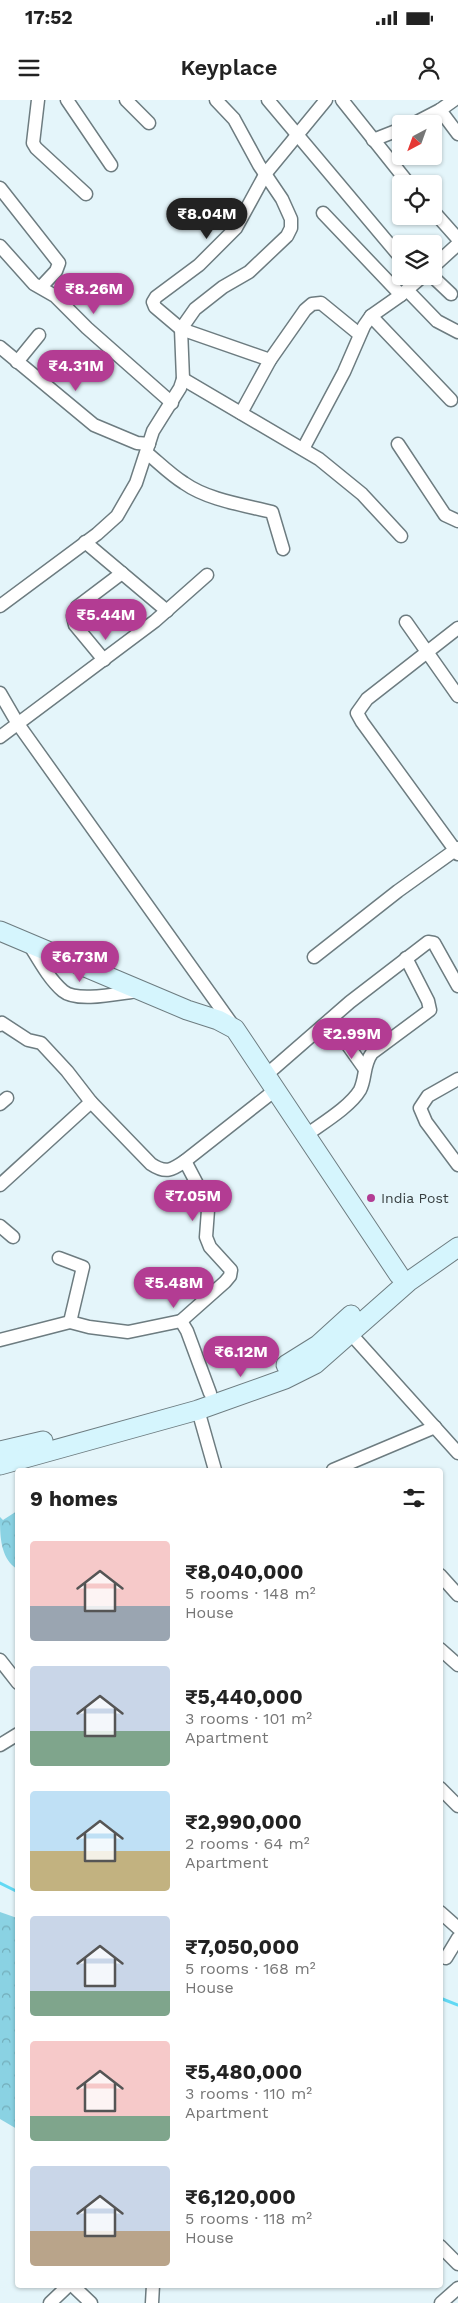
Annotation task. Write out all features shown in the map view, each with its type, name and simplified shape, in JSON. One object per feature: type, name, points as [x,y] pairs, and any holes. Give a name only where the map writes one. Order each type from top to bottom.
[{"type":"main road","points":[[0,931],[187,1010],[218,1020],[235,1030],[399,1275]]},
{"type":"main road","points":[[0,1451],[76,1434],[210,1393],[296,1361],[318,1345],[399,1275],[458,1233]]},
{"type":"main road","points":[[0,1465],[198,1410],[262,1388],[302,1371],[315,1364],[408,1282],[458,1247]]},
{"type":"street","points":[[38,100],[33,143],[36,148],[86,194]]},
{"type":"street","points":[[67,100],[112,165]]},
{"type":"street","points":[[126,100],[149,123]]},
{"type":"street","points":[[0,606],[117,516],[136,483],[153,432],[172,403],[183,379],[182,329],[195,309],[249,272],[287,236],[291,228],[291,219],[282,199],[259,165],[234,119],[216,100]]},
{"type":"street","points":[[268,100],[392,247]]},
{"type":"street","points":[[270,360],[182,329],[155,307],[153,302],[156,297],[199,265],[236,228],[266,173],[326,100]]},
{"type":"street","points":[[342,100],[402,175]]},
{"type":"street","points":[[430,115],[454,100]]},
{"type":"street","points":[[440,110],[458,134]]},
{"type":"street","points":[[373,140],[392,133]]},
{"type":"street","points":[[0,188],[59,263],[56,271],[41,287]]},
{"type":"street","points":[[323,212],[404,293],[437,322],[458,332]]},
{"type":"street","points":[[442,221],[458,239]]},
{"type":"street","points":[[442,259],[458,244]]},
{"type":"street","points":[[0,246],[34,284],[55,296],[87,328],[172,403]]},
{"type":"street","points":[[303,449],[344,372],[359,334],[371,316],[404,293],[412,285]]},
{"type":"street","points":[[442,285],[451,294]]},
{"type":"street","points":[[241,413],[270,360],[304,310],[312,304],[321,302],[359,334]]},
{"type":"street","points":[[371,316],[451,400]]},
{"type":"street","points":[[17,362],[39,335]]},
{"type":"street","points":[[0,347],[94,425],[148,449],[184,484],[225,500],[272,512],[283,549]]},
{"type":"street","points":[[183,379],[319,459],[362,494],[402,536]]},
{"type":"street","points":[[398,444],[444,515],[458,521]]},
{"type":"street","points":[[85,542],[167,611]]},
{"type":"street","points":[[104,660],[75,625],[73,616],[78,607],[122,573]]},
{"type":"street","points":[[0,737],[167,611],[207,575]]},
{"type":"street","points":[[406,622],[458,696]]},
{"type":"street","points":[[314,957],[398,891],[457,851],[357,713],[367,699],[458,628]]},
{"type":"street","points":[[0,694],[18,724],[235,1030]]},
{"type":"street","points":[[0,1025],[2,1023],[28,1040],[41,1043],[91,1102],[151,1164],[167,1171],[185,1161],[270,1084],[330,1020],[424,944],[433,942],[458,986]]},
{"type":"street","points":[[29,944],[51,978],[64,992],[71,996],[84,997],[143,990]]},
{"type":"street","points":[[305,1136],[355,1097],[362,1085],[364,1068],[372,1053],[430,1010],[428,1001],[406,958]]},
{"type":"street","points":[[330,1020],[364,1068]]},
{"type":"street","points":[[458,1079],[428,1096],[420,1108],[426,1122],[458,1165]]},
{"type":"street","points":[[0,1185],[91,1102]]},
{"type":"street","points":[[0,1340],[70,1322],[89,1327],[128,1332],[181,1322],[225,1282],[230,1276],[231,1270],[210,1247],[206,1236],[208,1210],[206,1201],[185,1161]]},
{"type":"street","points":[[0,1226],[13,1237]]},
{"type":"street","points":[[59,1258],[83,1267],[70,1322]]},
{"type":"street","points":[[181,1322],[188,1331],[210,1393]]},
{"type":"street","points":[[350,1333],[458,1452]]},
{"type":"street","points":[[198,1410],[214,1468]]},
{"type":"street","points":[[338,1468],[435,1426]]},
{"type":"street","points":[[443,1578],[458,1595]]},
{"type":"street","points":[[443,1652],[458,1665]]},
{"type":"street","points":[[0,1660],[15,1679]]},
{"type":"street","points":[[0,1745],[15,1736]]},
{"type":"street","points":[[443,1791],[458,1806]]},
{"type":"street","points":[[443,1915],[458,1928]]},
{"type":"street","points":[[446,1958],[458,1938]]},
{"type":"street","points":[[443,2249],[458,2264]]},
{"type":"street","points":[[50,2303],[68,2288]]},
{"type":"street","points":[[74,2288],[91,2303]]},
{"type":"street","points":[[152,2303],[153,2288]]},
{"type":"street","points":[[446,2301],[458,2288]]},
{"type":"green space","points":[[15,1512],[15,1567],[7,1559],[2,1546],[0,1517],[3,1520]]},
{"type":"green space","points":[[0,1912],[15,1917],[15,2128],[0,2119]]},
{"type":"waterway","points":[[0,1883],[15,1890]]},
{"type":"waterway","points":[[443,1999],[458,2005]]},
{"type":"place","name":"India Post","points":[[371,1198]]}]
